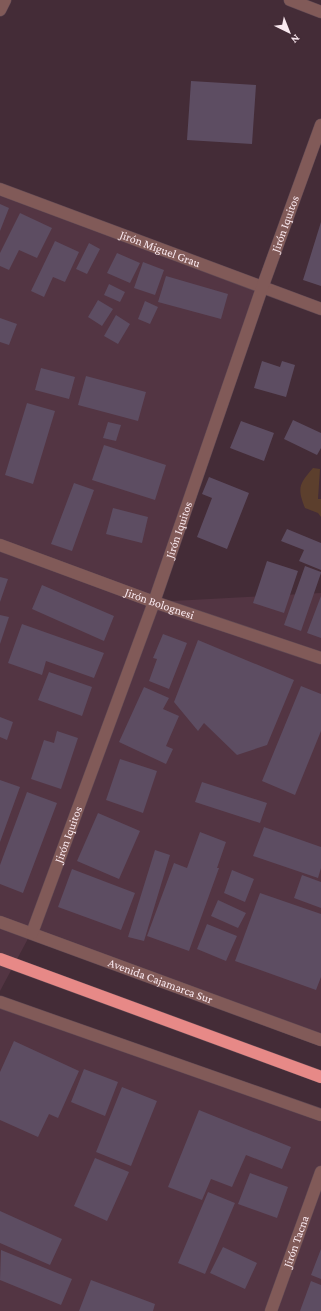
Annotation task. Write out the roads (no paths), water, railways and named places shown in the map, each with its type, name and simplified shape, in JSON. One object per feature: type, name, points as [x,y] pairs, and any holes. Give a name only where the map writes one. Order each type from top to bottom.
[{"type":"highway","points":[[0,959],[321,1077]]},
{"type":"street","points":[[0,10],[5,0]]},
{"type":"street","points":[[290,0],[321,12]]},
{"type":"street","name":"Jirón Iquitos","points":[[32,933],[154,602],[262,288],[321,125]]},
{"type":"street","name":"Jirón Miguel Grau","points":[[0,190],[321,309]]},
{"type":"street","name":"Jirón Bolognesi","points":[[0,545],[154,602],[321,658]]},
{"type":"street","name":"Avenida Cajamarca Sur","points":[[0,922],[321,1040]]},
{"type":"street","points":[[0,1002],[321,1115]]},
{"type":"street","name":"Jirón Tacna","points":[[271,1311],[321,1172]]}]
